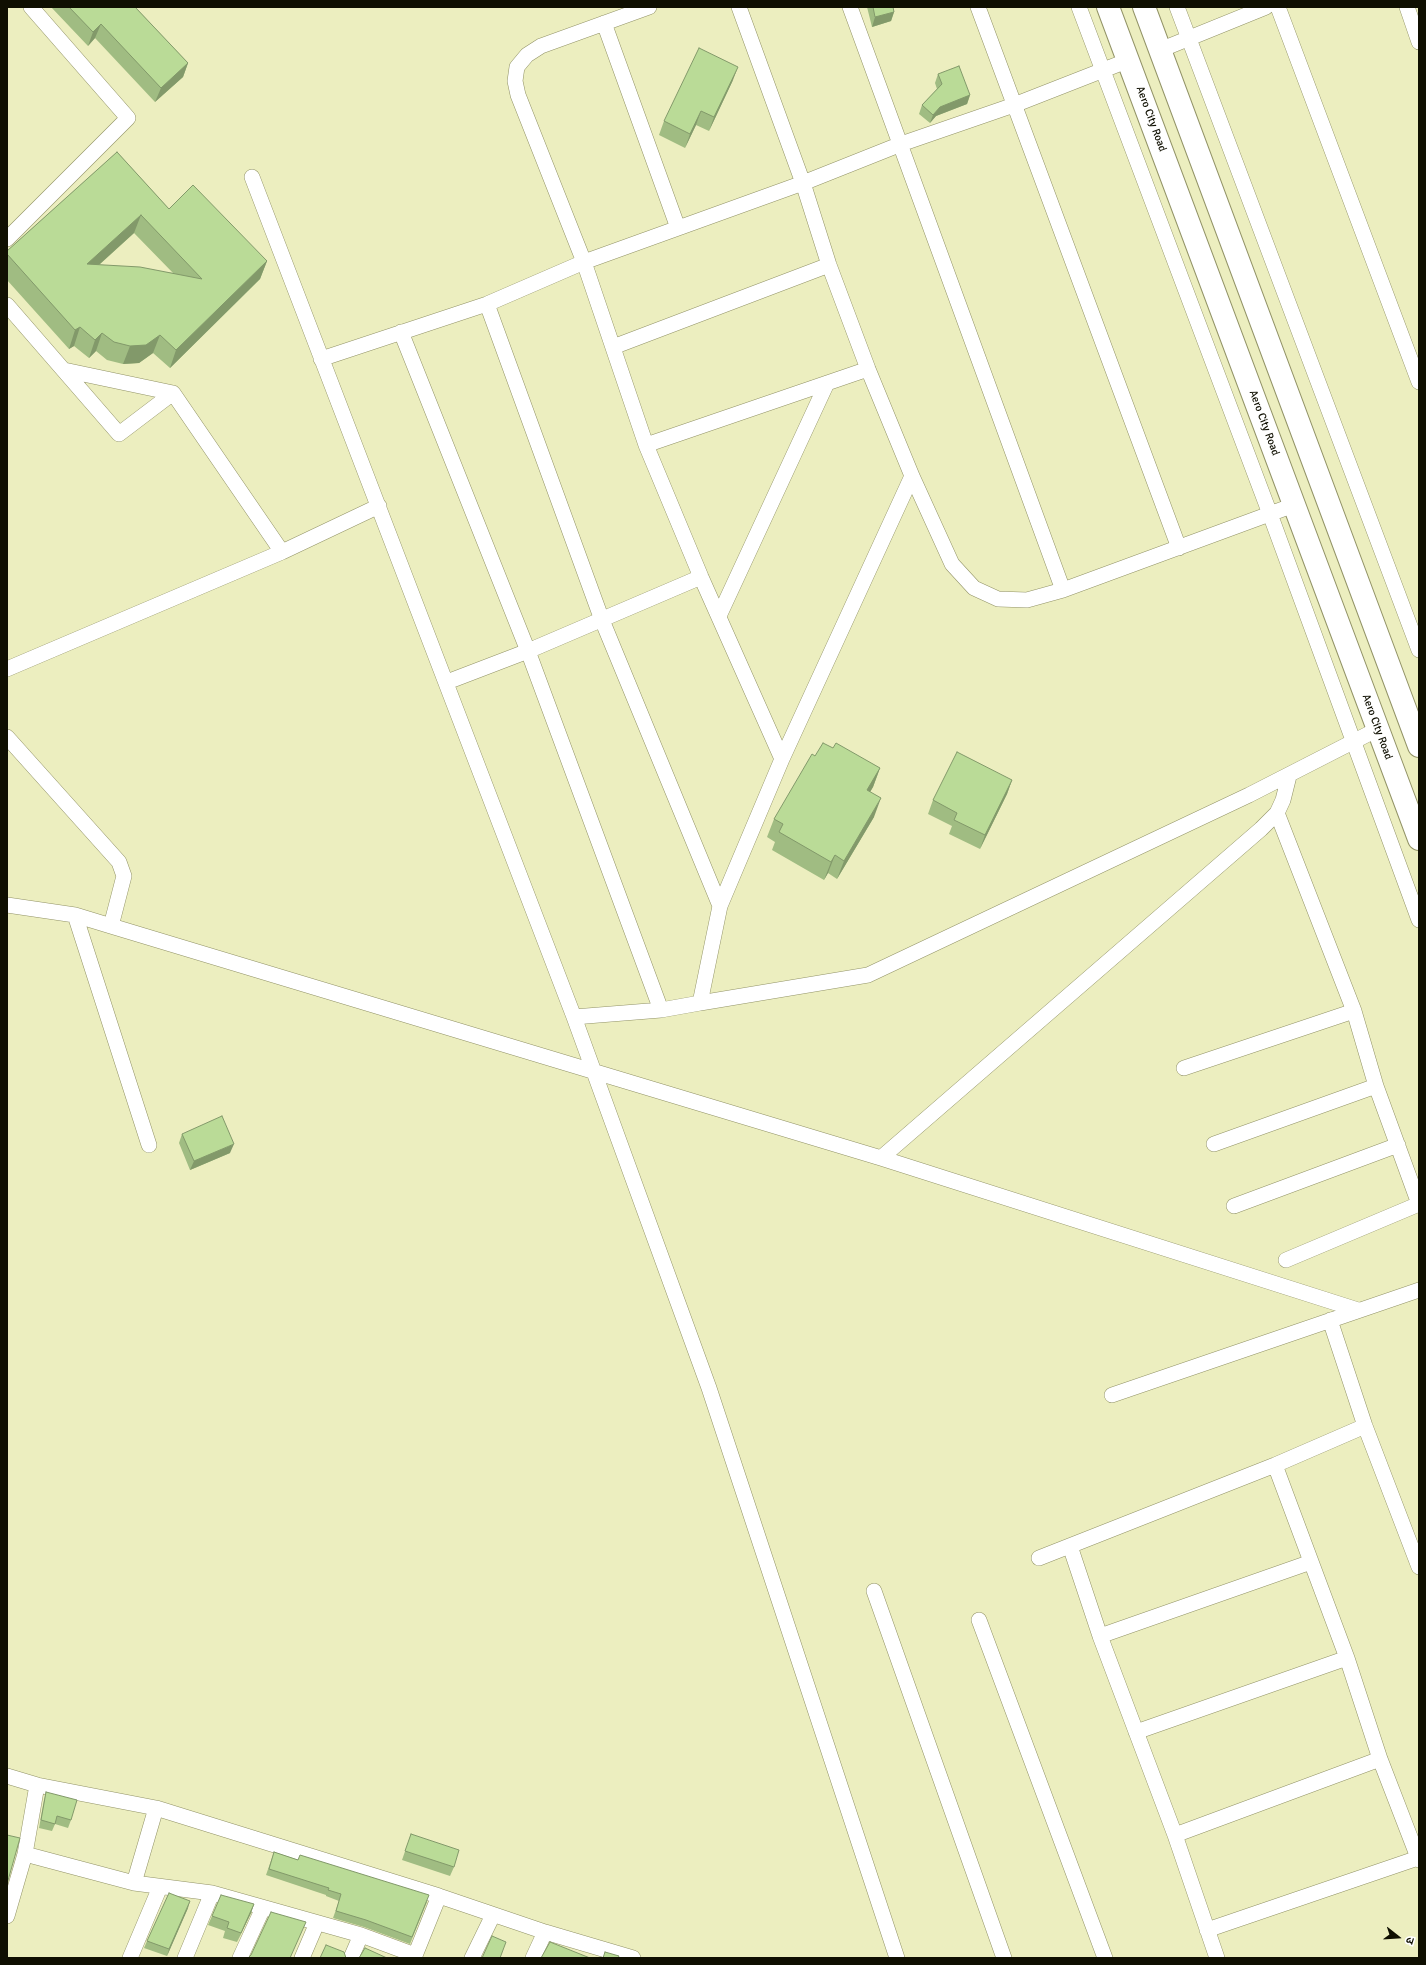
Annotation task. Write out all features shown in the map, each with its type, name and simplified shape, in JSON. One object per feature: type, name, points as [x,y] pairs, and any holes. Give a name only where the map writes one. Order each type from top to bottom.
[{"type":"street","points":[[7,239],[128,118],[31,7]]},
{"type":"street","points":[[649,7],[541,46],[527,55],[517,67],[515,81],[518,96],[584,262],[614,347],[646,446],[782,759]]},
{"type":"street","points":[[739,7],[803,183],[829,265],[868,369],[912,476],[952,564],[974,588],[998,599],[1027,600],[1063,590],[1294,505]]},
{"type":"street","points":[[850,7],[1063,590]]},
{"type":"street","points":[[978,7],[1179,548]]},
{"type":"street","points":[[1079,7],[1270,514],[1419,920]]},
{"type":"street","name":"Aero City Road","points":[[1108,7],[1419,839]]},
{"type":"street","points":[[1144,7],[1419,746]]},
{"type":"street","points":[[1177,7],[1419,650]]},
{"type":"street","points":[[1160,50],[1266,7]]},
{"type":"street","points":[[1278,7],[1419,382]]},
{"type":"street","points":[[1407,7],[1419,42]]},
{"type":"street","points":[[604,24],[678,228]]},
{"type":"street","points":[[321,359],[487,304],[584,262],[803,183],[901,144],[1014,105],[1103,72],[1129,60]]},
{"type":"street","points":[[252,177],[447,682],[574,1017],[710,1388],[897,1958]]},
{"type":"street","points":[[614,347],[829,265]]},
{"type":"street","points":[[487,304],[602,620],[720,906]]},
{"type":"street","points":[[7,305],[119,434],[173,393]]},
{"type":"street","points":[[401,332],[528,651],[661,1010]]},
{"type":"street","points":[[646,446],[868,369]]},
{"type":"street","points":[[64,370],[173,393],[282,552]]},
{"type":"street","points":[[719,616],[827,383]]},
{"type":"street","points":[[700,1003],[720,906],[782,759],[912,476]]},
{"type":"street","points":[[7,669],[282,552],[379,506]]},
{"type":"street","points":[[447,682],[528,651],[702,577]]},
{"type":"street","points":[[574,1017],[661,1010],[868,975],[1289,776],[1378,729]]},
{"type":"street","points":[[7,738],[119,862],[124,876],[111,926]]},
{"type":"street","points":[[881,1158],[1277,813],[1283,800],[1289,776]]},
{"type":"street","points":[[1277,813],[1354,1011],[1376,1086],[1419,1204],[1286,1260]]},
{"type":"street","points":[[7,905],[75,915],[881,1158],[1358,1310]]},
{"type":"street","points":[[75,915],[150,1145]]},
{"type":"street","points":[[1184,1068],[1354,1011]]},
{"type":"street","points":[[1214,1144],[1376,1086]]},
{"type":"street","points":[[1234,1206],[1398,1145]]},
{"type":"street","points":[[1112,1395],[1419,1290]]},
{"type":"street","points":[[1330,1320],[1365,1426],[1419,1567]]},
{"type":"street","points":[[1039,1558],[1275,1465],[1365,1426]]},
{"type":"street","points":[[1207,1930],[1419,1859],[1380,1759],[1347,1658],[1275,1465]]},
{"type":"street","points":[[1070,1546],[1100,1636],[1175,1835],[1217,1958]]},
{"type":"street","points":[[1100,1636],[1311,1562]]},
{"type":"street","points":[[874,1591],[1004,1958]]},
{"type":"street","points":[[979,1620],[1105,1958]]},
{"type":"street","points":[[1136,1732],[1347,1658]]},
{"type":"street","points":[[1175,1835],[1380,1759]]},
{"type":"street","points":[[7,1776],[37,1785],[156,1808],[438,1896],[546,1932],[633,1958]]},
{"type":"street","points":[[7,1916],[25,1854],[37,1785]]},
{"type":"street","points":[[134,1883],[156,1808]]},
{"type":"street","points":[[25,1854],[134,1883],[212,1893],[361,1935],[415,1956],[438,1896]]},
{"type":"street","points":[[130,1958],[160,1886]]},
{"type":"street","points":[[185,1958],[212,1893]]},
{"type":"street","points":[[240,1958],[263,1908]]},
{"type":"street","points":[[472,1958],[493,1915]]},
{"type":"street","points":[[302,1958],[317,1923]]},
{"type":"street","points":[[533,1958],[546,1932]]},
{"type":"street","points":[[351,1958],[361,1935]]},
{"type":"building","points":[[69,7],[135,7],[188,63],[161,88],[101,24],[93,32]]},
{"type":"building","points":[[873,7],[893,7],[894,12],[875,17]]},
{"type":"building","points":[[699,48],[738,67],[714,117],[701,111],[690,134],[664,121]]},
{"type":"building","points":[[959,66],[970,95],[940,107],[933,115],[922,105],[942,84],[938,74]]},
{"type":"building","points":[[117,152],[169,209],[193,185],[267,261],[176,350],[160,335],[146,345],[130,346],[114,342],[102,333],[95,340],[80,327],[75,330],[7,254],[7,251]],"holes":[[[141,215],[202,279],[140,267],[87,264]]]},
{"type":"building","points":[[823,743],[833,748],[836,743],[880,768],[867,790],[881,798],[844,861],[835,855],[831,862],[779,832],[783,824],[774,819],[812,754],[815,756]]},
{"type":"building","points":[[957,752],[1012,780],[985,835],[954,820],[957,813],[933,800]]},
{"type":"building","points":[[222,1116],[234,1144],[194,1161],[182,1134]]},
{"type":"building","points":[[46,1792],[77,1800],[71,1820],[57,1816],[55,1824],[41,1820]]},
{"type":"building","points":[[411,1834],[459,1850],[454,1867],[405,1851]]},
{"type":"building","points":[[7,1835],[20,1838],[7,1884]]},
{"type":"building","points":[[274,1852],[298,1860],[300,1855],[429,1895],[412,1937],[336,1911],[341,1894],[328,1890],[329,1888],[269,1869]]},
{"type":"building","points":[[169,1893],[190,1901],[169,1949],[147,1941]]},
{"type":"building","points":[[221,1895],[254,1904],[241,1933],[227,1928],[229,1922],[212,1916]]},
{"type":"building","points":[[271,1912],[306,1922],[290,1958],[248,1958],[251,1955]]},
{"type":"building","points":[[492,1936],[506,1942],[500,1958],[482,1958]]},
{"type":"building","points":[[550,1942],[590,1958],[541,1958]]},
{"type":"building","points":[[326,1945],[344,1952],[346,1958],[320,1958]]},
{"type":"building","points":[[365,1948],[387,1958],[359,1958]]},
{"type":"building","points":[[605,1952],[619,1956],[618,1958],[603,1958]]}]
